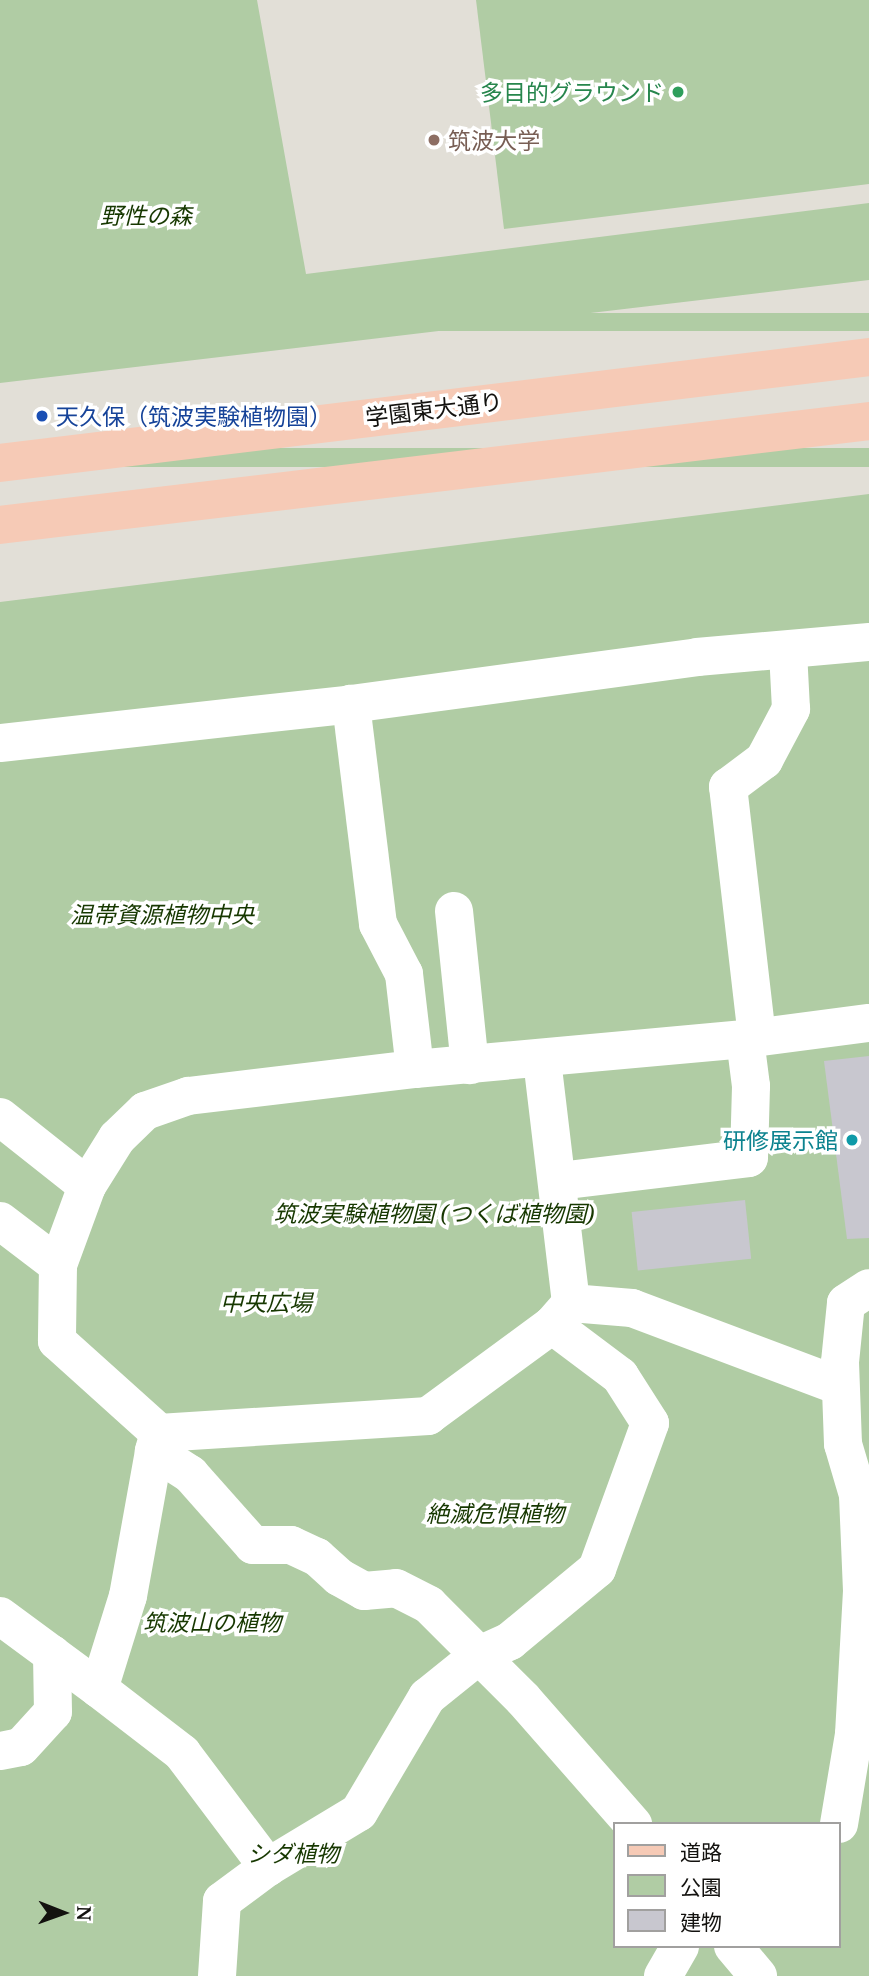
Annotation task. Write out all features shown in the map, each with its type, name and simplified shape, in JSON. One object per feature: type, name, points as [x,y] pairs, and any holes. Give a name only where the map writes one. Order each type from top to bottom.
[{"type":"main road","name":"学園東大通り","points":[[0,463],[869,357]]},
{"type":"main road","points":[[0,525],[869,421]]},
{"type":"street","points":[[0,743],[351,704],[697,657],[869,642]]},
{"type":"street","points":[[559,1181],[749,1158],[751,1038],[729,787],[764,760],[791,709],[788,651]]},
{"type":"street","points":[[351,704],[377,924],[404,974],[415,1069]]},
{"type":"street","points":[[454,911],[470,1065]]},
{"type":"street","points":[[631,1822],[523,1699],[429,1605],[396,1588],[364,1591],[338,1577],[317,1557],[291,1545],[253,1545],[190,1474],[57,1341],[58,1265],[87,1186],[117,1138],[145,1111],[188,1096],[415,1069],[542,1060],[869,1023]]},
{"type":"street","points":[[217,1976],[222,1901],[268,1867],[359,1812],[427,1698],[479,1655],[510,1641],[597,1569],[650,1423],[620,1376],[561,1314],[559,1181],[542,1060]]},
{"type":"street","points":[[0,1117],[87,1186]]},
{"type":"street","points":[[6,1236],[58,1265]]},
{"type":"street","points":[[839,1822],[854,1734],[862,1591],[858,1494],[843,1444],[840,1386],[846,1303],[869,1288]]},
{"type":"street","points":[[157,1442],[428,1416],[561,1314],[632,1308],[840,1386]]},
{"type":"street","points":[[99,1689],[128,1596],[157,1442]]},
{"type":"street","points":[[0,1616],[182,1753],[268,1867]]},
{"type":"street","points":[[0,1751],[21,1747],[53,1712],[52,1654]]},
{"type":"street","points":[[663,1976],[679,1948]]},
{"type":"street","points":[[735,1948],[758,1976]]},
{"type":"green space","name":"野性の森","points":[[0,0],[257,0],[306,274],[869,203],[869,280],[0,383]]},
{"type":"green space","name":"多目的グラウンド","points":[[476,0],[869,0],[869,184],[504,229]]},
{"type":"green space","points":[[0,313],[869,313],[869,331],[0,331]]},
{"type":"green space","points":[[0,448],[869,448],[869,467],[0,467]]},
{"type":"green space","name":"筑波実験植物園 (つくば植物園)","points":[[869,494],[869,1976],[0,1976],[0,602]]},
{"type":"building","name":"研修展示館","points":[[869,1056],[869,1238],[847,1239],[824,1061]]},
{"type":"building","points":[[745,1200],[751,1259],[638,1271],[632,1212]]},
{"type":"place","name":"多目的グラウンド","points":[[678,92]]},
{"type":"place","name":"筑波大学","points":[[434,140]]},
{"type":"place","name":"天久保（筑波実験植物園）","points":[[42,416]]},
{"type":"place","name":"研修展示館","points":[[852,1140]]},
{"type":"park label","name":"温帯資源植物中央","points":[[162,914]]},
{"type":"park label","name":"中央広場","points":[[266,1302]]},
{"type":"park label","name":"絶滅危惧植物","points":[[495,1513]]},
{"type":"park label","name":"筑波山の植物","points":[[212,1622]]},
{"type":"park label","name":"シダ植物","points":[[293,1853]]}]
